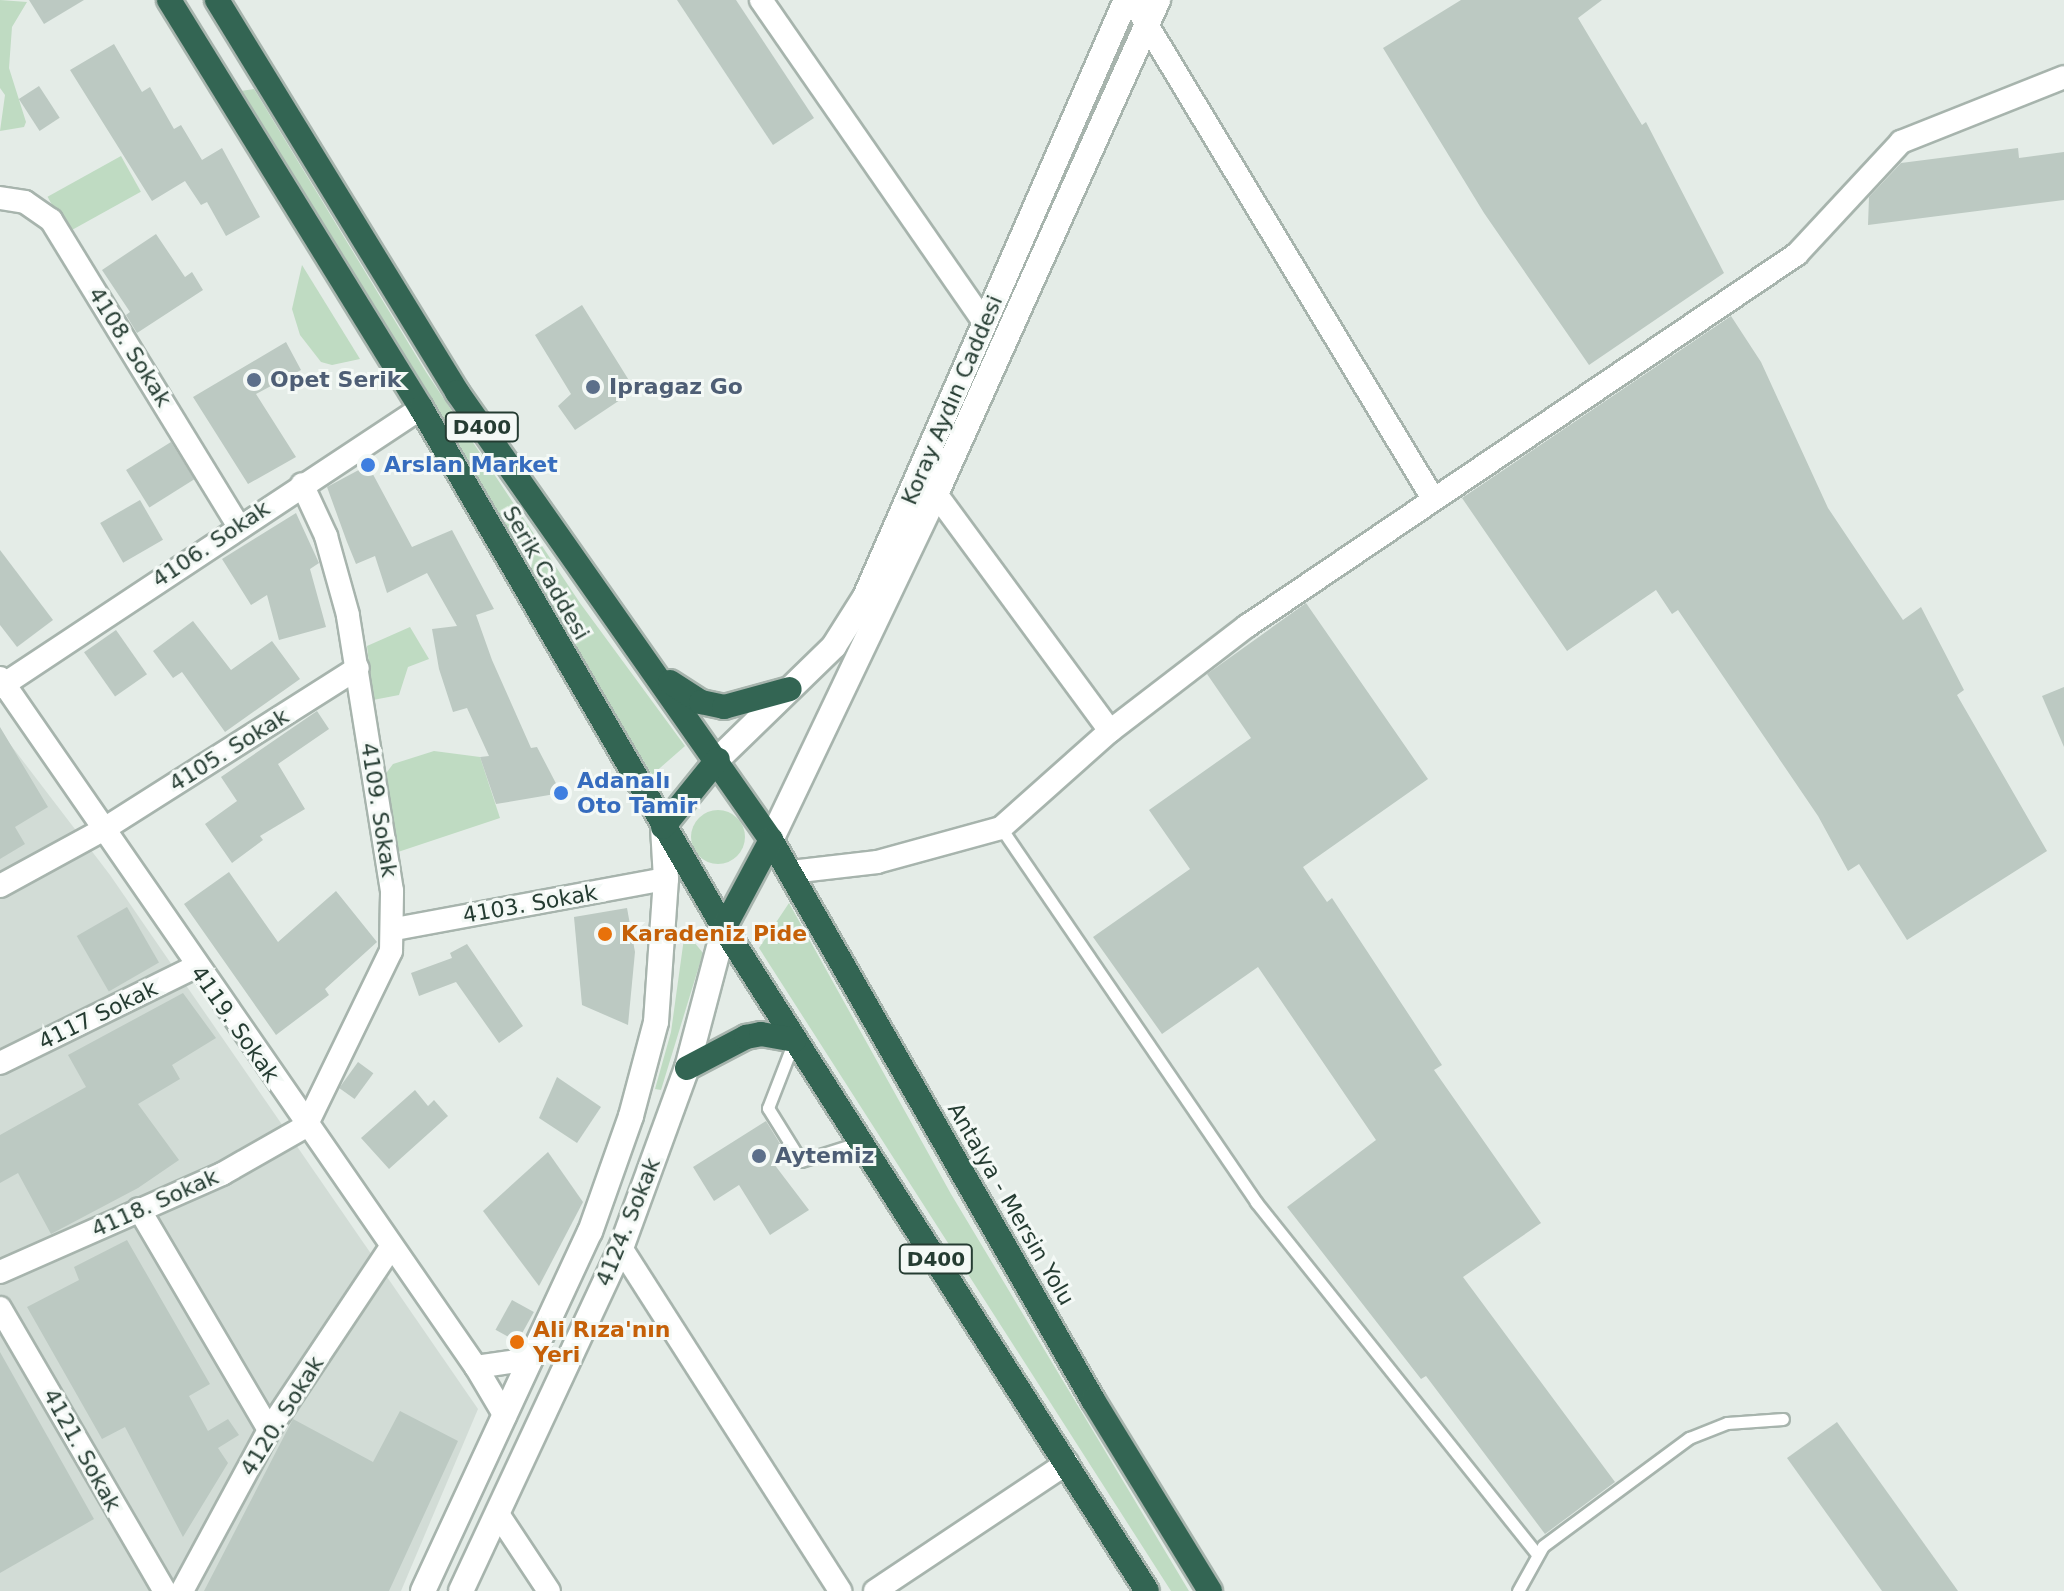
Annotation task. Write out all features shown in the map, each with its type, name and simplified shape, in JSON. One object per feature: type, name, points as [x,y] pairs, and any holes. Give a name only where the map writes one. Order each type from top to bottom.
[{"type":"highway","name":"Serik Caddesi","points":[[169,0],[421,408],[724,928]]},
{"type":"highway","name":"Serik Caddesi","points":[[217,0],[457,392],[718,759],[771,840]]},
{"type":"highway","points":[[657,674],[701,702],[724,707],[790,689]]},
{"type":"highway","points":[[663,827],[718,759]]},
{"type":"highway","points":[[724,928],[771,840]]},
{"type":"highway","name":"Antalya - Mersin Yolu","points":[[771,840],[1093,1400],[1210,1591]]},
{"type":"highway","name":"D400","points":[[724,928],[1147,1591]]},
{"type":"highway","points":[[687,1068],[746,1037],[761,1034],[794,1040]]},
{"type":"main road","name":"Koray Aydın Caddesi","points":[[718,759],[834,646],[865,597],[899,528],[984,322],[1126,0]]},
{"type":"main road","points":[[771,840],[936,494],[1158,0]]},
{"type":"main road","points":[[423,1591],[590,1232],[634,1102],[656,1022],[666,879],[663,827]]},
{"type":"main road","name":"4124. Sokak","points":[[461,1591],[621,1248],[687,1068],[724,928]]},
{"type":"street","points":[[761,0],[984,322]]},
{"type":"street","points":[[1132,0],[1432,497]]},
{"type":"street","points":[[791,872],[877,862],[1001,828],[1110,731],[1247,626],[1432,497],[1797,254],[1901,142],[2064,77]]},
{"type":"street","name":"4108. Sokak","points":[[0,198],[25,202],[51,220],[238,525]]},
{"type":"street","name":"4106. Sokak","points":[[1,683],[421,408]]},
{"type":"street","name":"4109. Sokak","points":[[302,484],[341,580],[358,668],[395,929],[381,973],[306,1126]]},
{"type":"street","points":[[936,494],[1110,731]]},
{"type":"street","name":"4105. Sokak","points":[[0,886],[101,831],[358,668]]},
{"type":"street","name":"4119. Sokak","points":[[1,683],[195,967],[476,1367],[505,1416]]},
{"type":"street","name":"4103. Sokak","points":[[395,929],[666,879]]},
{"type":"street","name":"4117 Sokak","points":[[0,1063],[195,967]]},
{"type":"street","name":"4118. Sokak","points":[[0,1272],[222,1174],[306,1126]]},
{"type":"street","points":[[139,1209],[269,1430]]},
{"type":"street","name":"4120. Sokak","points":[[182,1591],[269,1430],[391,1247]]},
{"type":"street","points":[[621,1248],[840,1591]]},
{"type":"street","name":"4121. Sokak","points":[[0,1308],[165,1591]]},
{"type":"street","points":[[476,1367],[531,1359]]},
{"type":"street","points":[[875,1591],[1067,1463]]},
{"type":"street","points":[[498,1514],[549,1591]]},
{"type":"lane","points":[[1001,828],[1256,1202],[1536,1553]]},
{"type":"lane","points":[[794,1040],[768,1108],[801,1161],[861,1142]]},
{"type":"lane","points":[[1518,1591],[1536,1553],[1689,1438],[1727,1423],[1783,1419]]},
{"type":"shaded area","points":[[0,731],[110,875],[478,1409],[401,1591],[0,1591]]},
{"type":"green space","points":[[0,0],[27,2],[12,27],[9,68],[26,122],[24,127],[0,131],[5,95],[0,88]]},
{"type":"green space","points":[[254,89],[426,372],[580,603],[685,746],[652,775],[241,91]]},
{"type":"green space","points":[[121,156],[141,192],[67,233],[48,197]]},
{"type":"green space","points":[[302,265],[360,359],[332,365],[321,362],[300,335],[292,309]]},
{"type":"green space","points":[[410,627],[429,659],[408,667],[399,695],[373,700],[367,646]]},
{"type":"green space","points":[[434,751],[480,757],[500,818],[395,853],[384,776],[393,764]]},
{"type":"green space","points":[[718,810],[737,818],[745,837],[737,856],[718,864],[699,856],[691,837],[699,818]]},
{"type":"green space","points":[[789,903],[951,1194],[1189,1591],[1171,1591],[759,948]]},
{"type":"green space","points":[[685,931],[703,953],[661,1090],[655,1089],[671,1032]]},
{"type":"building","points":[[29,0],[84,0],[44,24]]},
{"type":"building","points":[[677,0],[736,0],[814,118],[773,145]]},
{"type":"building","points":[[1461,0],[1602,0],[1578,18],[1642,125],[1646,122],[1724,273],[1589,365],[1484,213],[1383,48]]},
{"type":"building","points":[[114,44],[142,92],[150,87],[174,129],[181,125],[202,160],[222,148],[260,217],[226,236],[207,202],[201,205],[185,181],[152,201],[70,70]]},
{"type":"building","points":[[39,86],[60,118],[40,131],[19,99]]},
{"type":"building","points":[[2018,148],[2019,158],[2064,152],[2064,200],[1868,225],[1869,197],[1901,163]]},
{"type":"building","points":[[156,234],[185,277],[192,272],[203,290],[137,333],[126,315],[130,312],[102,270]]},
{"type":"building","points":[[582,305],[635,390],[575,430],[558,406],[571,394],[535,335]]},
{"type":"building","points":[[1731,316],[1761,362],[1828,508],[1903,620],[1921,607],[1964,690],[1957,695],[2047,851],[1907,940],[1859,864],[1848,871],[1818,816],[1678,610],[1672,614],[1656,590],[1567,651],[1462,498]]},
{"type":"building","points":[[286,342],[301,370],[256,394],[296,457],[248,484],[193,397]]},
{"type":"building","points":[[171,442],[194,479],[149,507],[126,470]]},
{"type":"building","points":[[368,465],[412,547],[452,530],[494,609],[476,615],[492,660],[531,748],[537,747],[561,793],[496,804],[480,757],[489,756],[467,708],[453,712],[439,669],[432,629],[457,626],[427,573],[387,593],[375,556],[356,564],[347,542],[327,487]]},
{"type":"building","points":[[140,500],[163,540],[123,563],[100,523]]},
{"type":"building","points":[[296,513],[319,563],[310,569],[326,627],[279,640],[267,595],[251,605],[222,559]]},
{"type":"building","points":[[0,550],[53,620],[17,647],[0,625]]},
{"type":"building","points":[[1306,603],[1428,779],[1303,867],[1327,902],[1332,898],[1442,1065],[1434,1070],[1541,1223],[1463,1277],[1615,1482],[1545,1534],[1426,1376],[1421,1379],[1287,1207],[1376,1140],[1258,967],[1162,1034],[1093,937],[1190,869],[1149,810],[1251,738],[1207,674]]},
{"type":"building","points":[[193,621],[231,670],[272,641],[300,679],[225,732],[182,672],[173,678],[153,651]]},
{"type":"building","points":[[116,630],[147,674],[115,697],[84,652]]},
{"type":"building","points":[[2064,687],[2064,747],[2042,696]]},
{"type":"building","points":[[317,711],[329,729],[278,764],[305,809],[260,836],[263,840],[232,863],[205,824],[237,801],[221,777]]},
{"type":"building","points":[[0,727],[48,807],[15,827],[25,844],[0,859]]},
{"type":"building","points":[[229,872],[278,942],[336,891],[377,942],[325,989],[329,995],[276,1035],[184,904]]},
{"type":"building","points":[[127,907],[159,962],[109,991],[77,936]]},
{"type":"building","points":[[627,908],[635,952],[628,1025],[582,1005],[574,917]]},
{"type":"building","points":[[467,944],[523,1026],[499,1043],[456,982],[419,996],[411,973],[452,958],[450,953]]},
{"type":"building","points":[[183,993],[216,1038],[172,1065],[180,1079],[138,1104],[179,1160],[138,1188],[51,1234],[18,1173],[0,1183],[0,1135],[86,1087],[68,1055]]},
{"type":"building","points":[[358,1062],[373,1073],[355,1099],[339,1088]]},
{"type":"building","points":[[557,1077],[601,1107],[577,1143],[539,1118]]},
{"type":"building","points":[[415,1090],[428,1106],[434,1100],[448,1116],[389,1169],[361,1138]]},
{"type":"building","points":[[766,1121],[787,1155],[774,1164],[809,1210],[770,1235],[739,1185],[714,1201],[693,1167]]},
{"type":"building","points":[[548,1152],[583,1202],[539,1286],[483,1211]]},
{"type":"building","points":[[127,1240],[210,1384],[189,1396],[208,1431],[228,1419],[239,1435],[218,1448],[228,1463],[183,1537],[125,1427],[102,1439],[27,1307],[79,1280],[74,1267]]},
{"type":"building","points":[[512,1300],[534,1312],[517,1342],[496,1330]]},
{"type":"building","points":[[0,1352],[94,1519],[0,1573]]},
{"type":"building","points":[[400,1411],[458,1441],[389,1591],[204,1591],[293,1419],[373,1462]]},
{"type":"building","points":[[1837,1422],[1958,1591],[1882,1591],[1787,1458]]},
{"type":"place","name":"Opet Serik","points":[[254,380]]},
{"type":"place","name":"Ipragaz Go","points":[[593,387]]},
{"type":"place","name":"Arslan Market","points":[[368,465]]},
{"type":"place","name":"Adanalı Oto Tamir","points":[[561,793]]},
{"type":"place","name":"Karadeniz Pide","points":[[605,934]]},
{"type":"place","name":"Aytemiz","points":[[759,1156]]},
{"type":"place","name":"Ali Rıza'nın Yeri","points":[[517,1342]]}]
